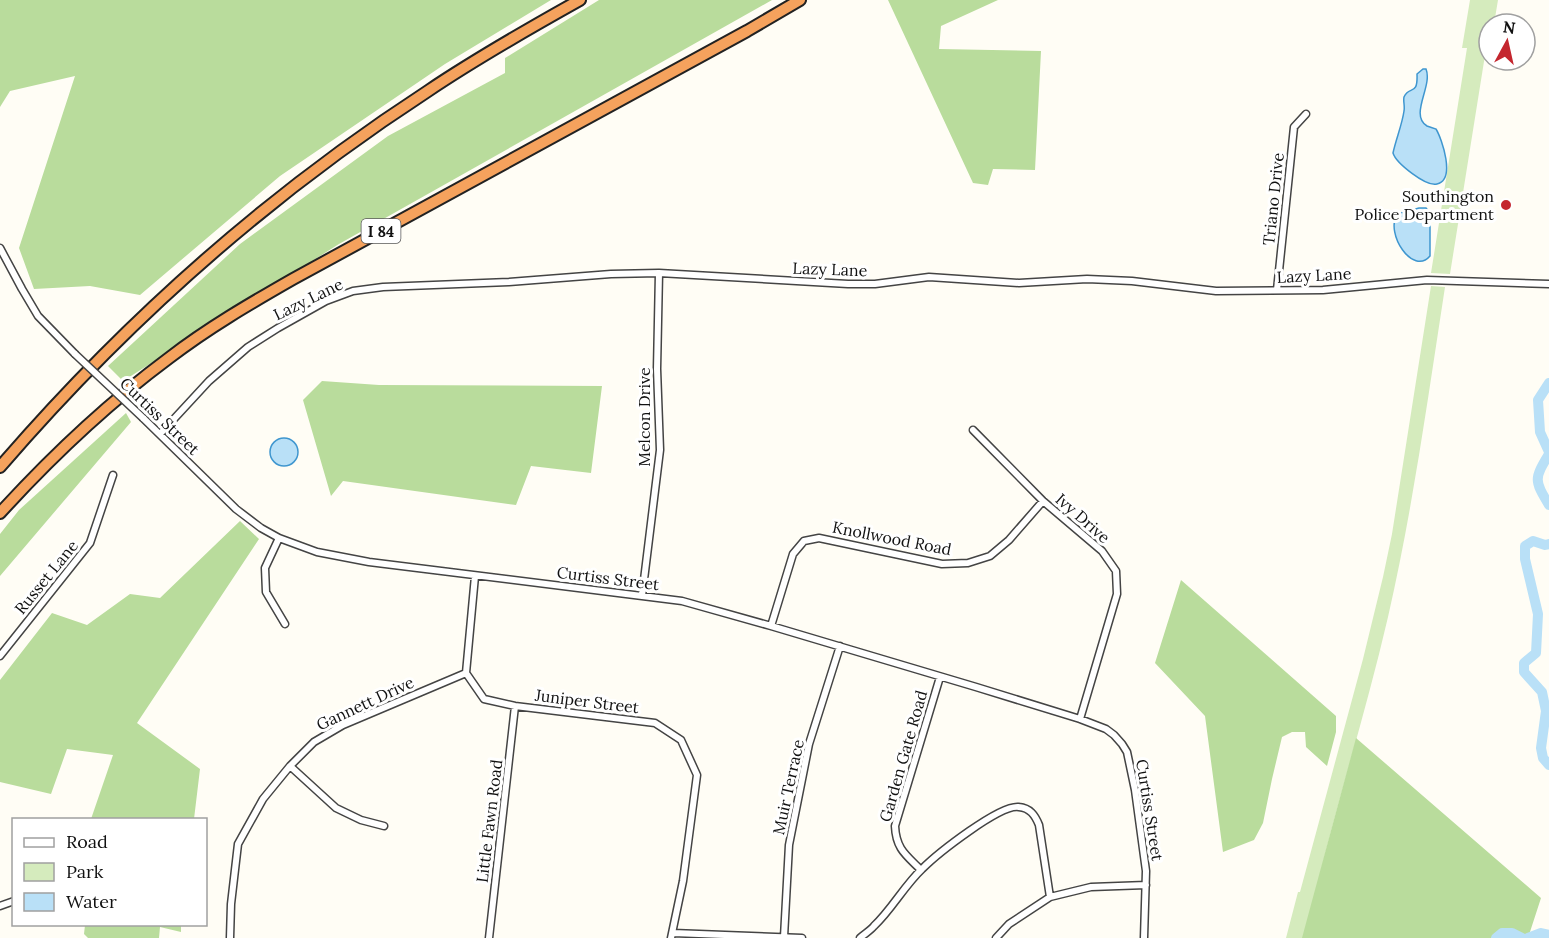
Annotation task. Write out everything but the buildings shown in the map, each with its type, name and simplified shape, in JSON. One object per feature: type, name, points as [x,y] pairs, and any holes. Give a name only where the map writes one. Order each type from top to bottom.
[{"type":"highway","points":[[0,467],[65,395],[120,339],[212,255],[273,204],[342,150],[427,91],[513,37],[579,0]]},
{"type":"highway","name":"I 84","points":[[0,513],[42,467],[92,420],[170,357],[226,319],[293,279],[800,0]]},
{"type":"street","name":"Triano Drive","points":[[1277,290],[1294,127],[1306,114]]},
{"type":"street","name":"Curtiss Street","points":[[0,248],[38,316],[236,509],[279,538],[317,552],[343,558],[682,601],[940,676],[1106,729],[1114,735],[1127,752],[1135,790],[1144,852],[1146,885],[1144,938]]},
{"type":"street","name":"Lazy Lane","points":[[160,434],[209,381],[241,353],[278,328],[326,301],[353,291],[382,287],[658,273],[848,284],[874,284],[929,277],[1019,283],[1087,279],[1132,281],[1216,291],[1323,290],[1427,280],[1549,284]]},
{"type":"street","name":"Melcon Drive","points":[[642,596],[660,450],[657,369],[658,273]]},
{"type":"street","name":"Ivy Drive","points":[[973,430],[1043,501],[1102,551],[1116,571],[1117,594],[1080,719]]},
{"type":"street","name":"Russet Lane","points":[[0,656],[90,543],[113,475]]},
{"type":"street","name":"Knollwood Road","points":[[771,626],[793,554],[804,541],[819,538],[942,564],[968,563],[990,556],[1009,540],[1043,501]]},
{"type":"street","points":[[279,538],[265,568],[266,592],[285,624]]},
{"type":"street","points":[[466,673],[475,576]]},
{"type":"street","name":"Muir Terrace","points":[[784,937],[789,845],[809,744],[840,646]]},
{"type":"street","name":"Juniper Street","points":[[466,673],[484,699],[515,706],[655,723],[681,740],[697,775],[683,880],[672,935]]},
{"type":"street","name":"Gannett Drive","points":[[230,938],[231,904],[238,844],[263,798],[290,766],[314,742],[343,725],[466,673]]},
{"type":"street","name":"Garden Gate Road","points":[[921,870],[901,850],[896,839],[895,826],[940,676]]},
{"type":"street","name":"Little Fawn Road","points":[[489,938],[515,706]]},
{"type":"street","points":[[290,766],[336,808],[361,820],[384,826]]},
{"type":"street","points":[[860,938],[875,926],[921,870],[963,834],[1009,808],[1018,807],[1029,810],[1036,817],[1050,897]]},
{"type":"street","points":[[996,938],[1010,924],[1050,897],[1091,887],[1146,885]]},
{"type":"street","points":[[672,935],[802,938]]},
{"type":"green space","points":[[0,0],[551,0],[445,64],[280,176],[140,295],[90,286],[34,289],[19,248],[75,76],[10,91],[0,107]]},
{"type":"green space","points":[[599,0],[772,0],[339,244],[123,381],[108,366],[240,244],[388,136],[505,73],[505,58]]},
{"type":"green space","points":[[888,0],[998,0],[941,26],[939,49],[1041,51],[1035,170],[993,169],[988,185],[973,183]]},
{"type":"green space","points":[[1470,0],[1498,0],[1496,12],[1477,12],[1477,72],[1482,72],[1450,274],[1431,273],[1467,48],[1462,48]]},
{"type":"green space","points":[[1431,286],[1445,287],[1413,494],[1388,617],[1324,857],[1305,938],[1286,938],[1363,659],[1383,577],[1392,534]]},
{"type":"green space","points":[[322,381],[379,385],[602,386],[591,473],[531,466],[516,505],[343,481],[331,496],[303,400]]},
{"type":"green space","points":[[126,413],[131,422],[0,576],[0,534],[19,510]]},
{"type":"green space","points":[[240,521],[259,539],[137,723],[200,769],[194,818],[91,818],[113,755],[67,749],[51,794],[0,782],[0,680],[52,613],[87,625],[130,594],[160,598]]},
{"type":"green space","points":[[1181,580],[1336,716],[1336,732],[1327,766],[1306,747],[1305,732],[1292,732],[1282,737],[1263,823],[1254,840],[1223,852],[1205,716],[1155,663]]},
{"type":"green space","points":[[1356,738],[1541,898],[1528,938],[1302,938]]},
{"type":"green space","points":[[85,926],[181,926],[181,932],[160,927],[159,938],[88,938],[84,934]]},
{"type":"water","points":[[1426,69],[1427,84],[1420,115],[1427,126],[1436,129],[1447,167],[1443,181],[1437,184],[1426,182],[1412,173],[1393,153],[1403,116],[1404,97],[1415,88],[1417,74]]},
{"type":"water","points":[[1426,208],[1430,213],[1430,256],[1423,261],[1416,261],[1403,250],[1395,232],[1394,222],[1397,214]]},
{"type":"water","points":[[284,438],[294,442],[298,452],[294,462],[284,466],[274,462],[270,452],[274,442]]},
{"type":"waterway","points":[[1549,383],[1538,400],[1540,432],[1549,452]]},
{"type":"waterway","points":[[1549,454],[1538,475],[1538,484],[1549,505]]},
{"type":"waterway","points":[[1549,544],[1533,541],[1525,546],[1525,559],[1538,614],[1536,653],[1524,663],[1524,672],[1542,692],[1546,711],[1541,748],[1543,758],[1549,765]]},
{"type":"waterway","points":[[1496,938],[1502,933],[1512,933],[1522,938]]},
{"type":"waterway","points":[[1528,938],[1541,933],[1549,935]]},
{"type":"place","name":"Southington Police Department","points":[[1506,205]]}]
